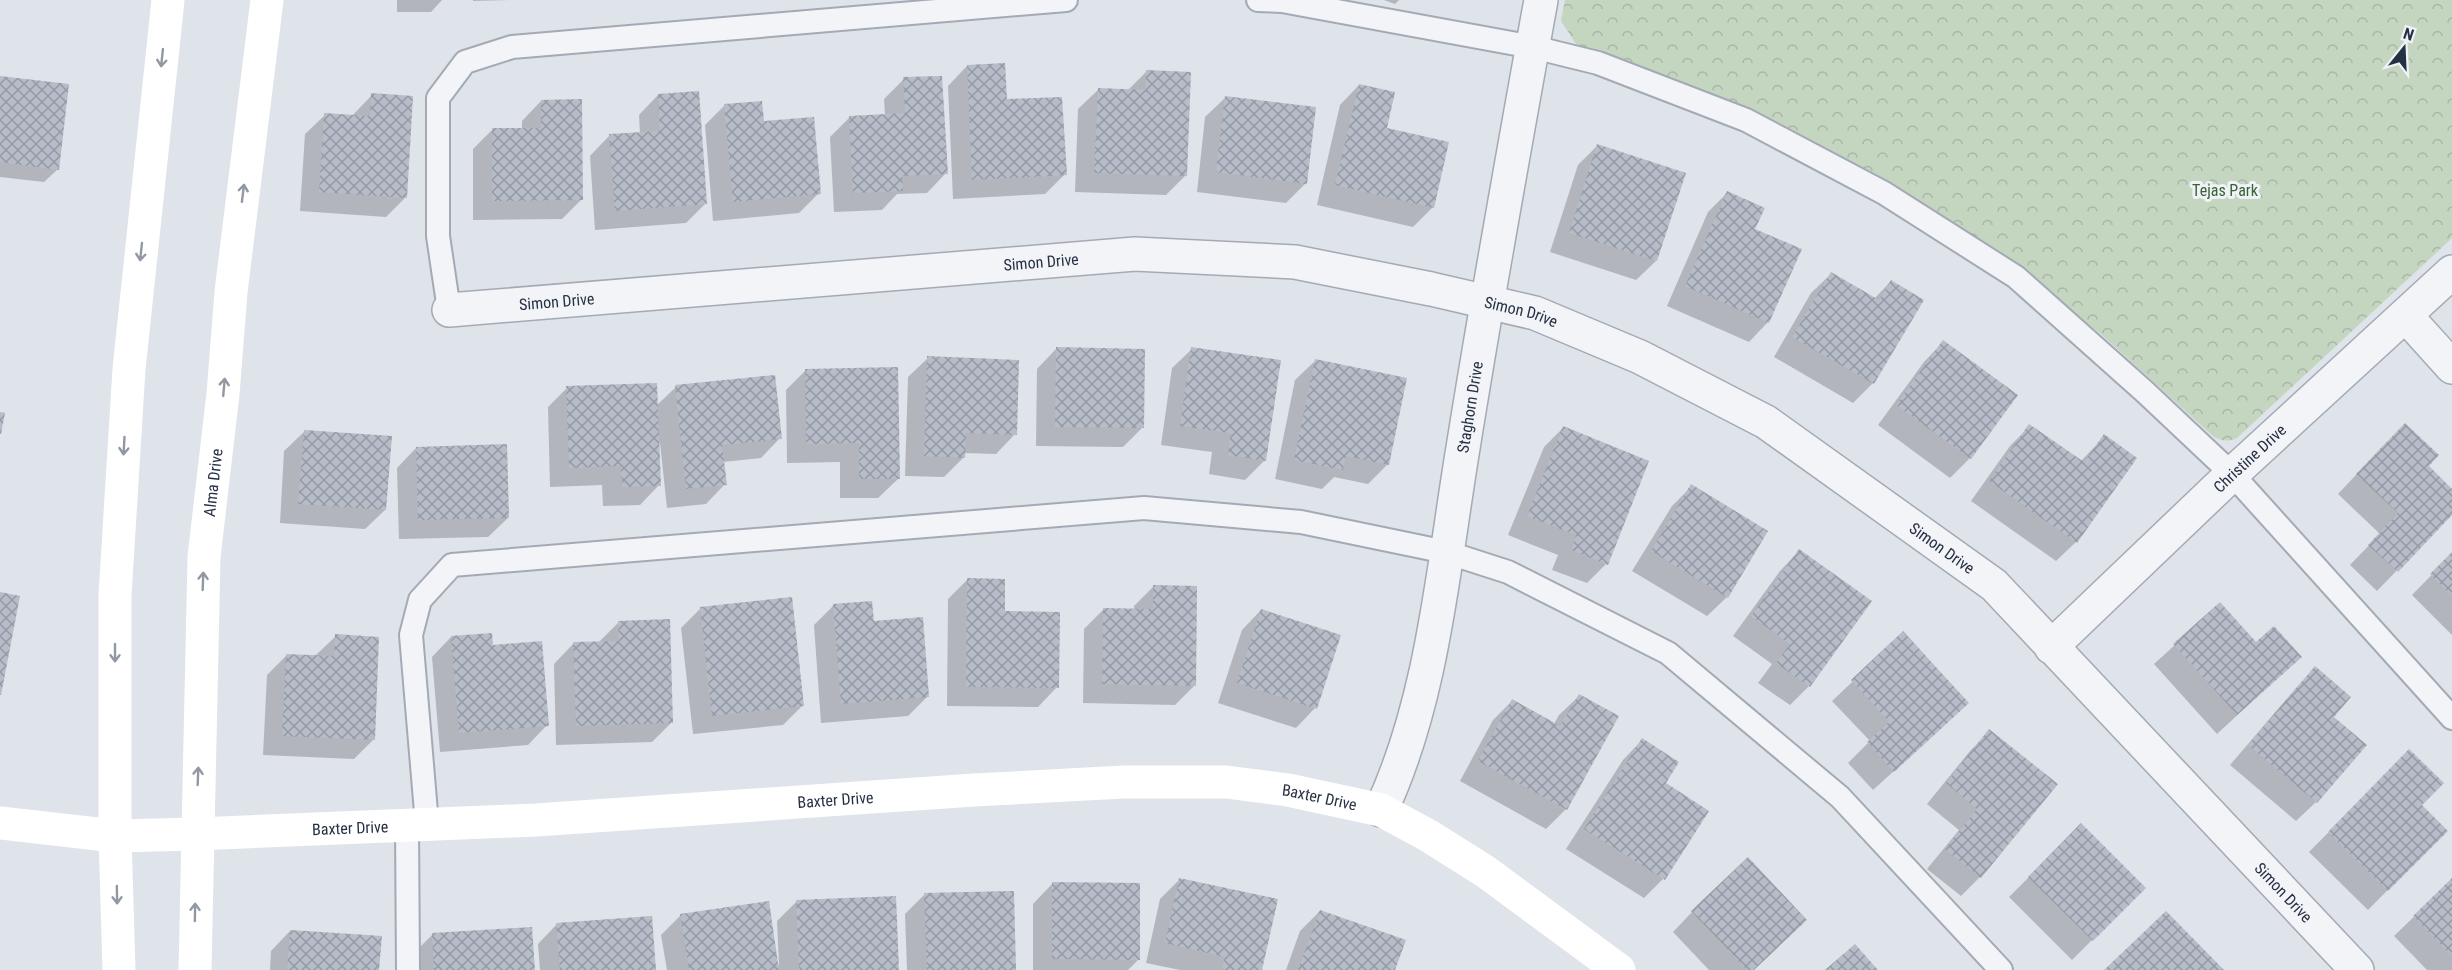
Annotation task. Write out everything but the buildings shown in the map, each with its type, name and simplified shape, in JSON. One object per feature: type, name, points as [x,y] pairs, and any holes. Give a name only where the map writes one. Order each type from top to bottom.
[{"type":"main road","points":[[119,970],[115,836],[115,595],[129,369],[168,0]]},
{"type":"main road","name":"Alma Drive","points":[[195,970],[196,834],[204,557],[223,394],[231,292],[267,0]]},
{"type":"main road","name":"Baxter Drive","points":[[0,824],[115,836],[196,834],[536,820],[974,789],[1124,782],[1226,782],[1287,790],[1381,810],[1429,836],[1486,872],[1619,970]]},
{"type":"street","name":"Staghorn Drive","points":[[1381,810],[1390,791],[1424,687],[1487,302],[1541,0]]},
{"type":"street","name":"Simon Drive","points":[[449,310],[1135,254],[1295,262],[1431,289],[1535,313],[1640,357],[1766,422],[1994,585],[2357,970]]},
{"type":"street","name":"Christine Drive","points":[[2051,647],[2232,474],[2452,273]]},
{"type":"street","points":[[2406,316],[2452,367]]},
{"type":"lane","points":[[449,310],[438,236],[438,98],[465,62],[512,47],[1066,0]]},
{"type":"lane","points":[[1258,0],[1282,1],[1533,47],[1598,63],[1746,120],[1884,193],[2016,277],[2145,392],[2232,474],[2452,718]]},
{"type":"lane","points":[[408,970],[417,825],[411,635],[420,600],[452,565],[1144,508],[1302,522],[1446,552],[1508,572],[1668,653],[1840,797],[2001,970]]},
{"type":"green space","name":"Tejas Park","points":[[1565,0],[2452,0],[2452,238],[2237,438],[2220,439],[2214,437],[2101,334],[1992,252],[1582,53],[1561,21]]}]
